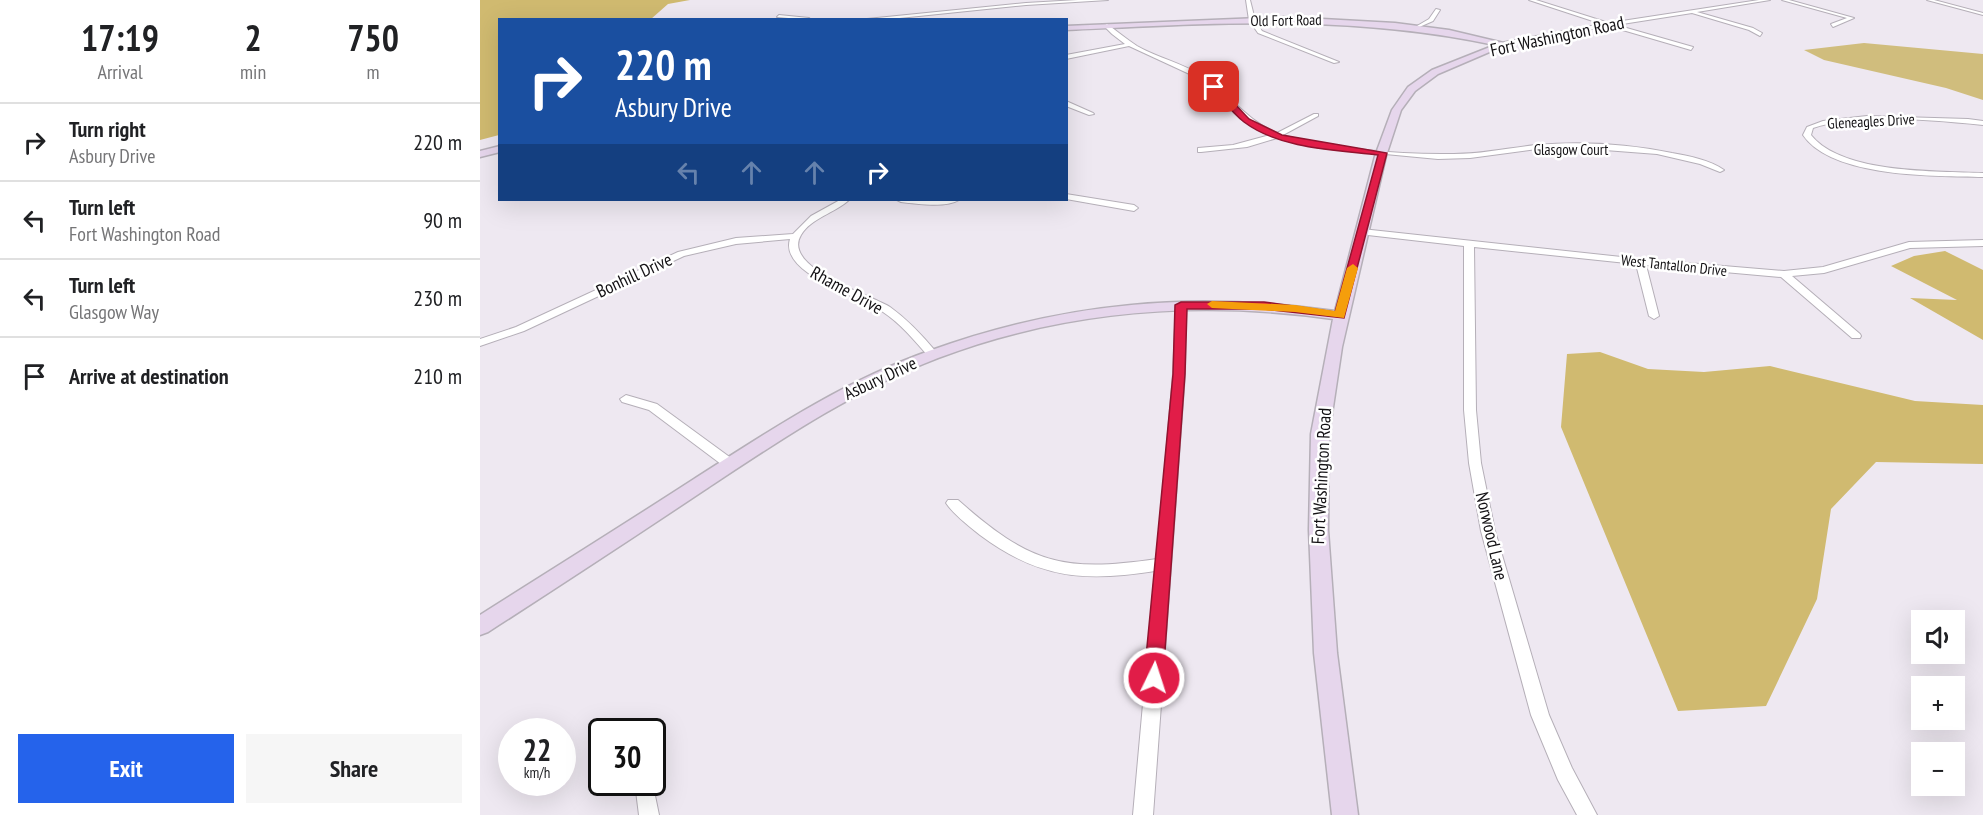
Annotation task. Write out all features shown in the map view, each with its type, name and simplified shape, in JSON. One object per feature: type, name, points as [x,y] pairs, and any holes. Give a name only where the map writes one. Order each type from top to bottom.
[{"type":"main road","name":"Old Fort Road","points":[[1068,28],[1251,20],[1350,20],[1419,27],[1504,45]]},
{"type":"main road","name":"Fort Washington Road","points":[[1345,815],[1325,668],[1317,545],[1320,428],[1340,316],[1397,108],[1415,87],[1458,61],[1504,45]]},
{"type":"main road","points":[[480,154],[498,150]]},
{"type":"main road","name":"Asbury Drive","points":[[480,627],[730,464],[848,393],[933,354],[1004,331],[1124,309],[1181,305],[1264,306],[1340,316]]},
{"type":"street","points":[[880,18],[1026,4],[1106,0]]},
{"type":"street","points":[[1248,0],[1251,20],[1260,32],[1336,62]]},
{"type":"street","points":[[1531,0],[1691,48]]},
{"type":"street","name":"Fort Washington Road","points":[[1504,45],[1537,36],[1768,0]]},
{"type":"street","points":[[1784,0],[1852,18],[1833,25]]},
{"type":"street","points":[[1929,0],[1983,14]]},
{"type":"street","points":[[1419,27],[1431,20],[1438,10]]},
{"type":"street","points":[[1690,12],[1751,29],[1760,34]]},
{"type":"street","points":[[779,15],[797,18]]},
{"type":"street","name":"Glasgow Court","points":[[1107,26],[1120,39],[1199,76],[1222,93],[1247,120],[1279,136],[1320,146],[1383,153],[1460,156],[1539,147],[1576,146],[1671,154],[1699,160],[1720,170]]},
{"type":"street","points":[[1068,57],[1131,44]]},
{"type":"street","points":[[1068,104],[1091,114]]},
{"type":"street","points":[[1201,150],[1245,146],[1279,136],[1316,115]]},
{"type":"street","name":"Gleneagles Drive","points":[[1983,123],[1937,118],[1843,121],[1814,125],[1807,135],[1816,144],[1835,155],[1882,169],[1921,174],[1983,175]]},
{"type":"street","points":[[1068,196],[1134,208]]},
{"type":"street","points":[[796,236],[809,223],[843,201]]},
{"type":"street","points":[[916,201],[943,201]]},
{"type":"street","name":"West Tantallon Drive","points":[[1362,232],[1640,262],[1784,274],[1824,270],[1909,245],[1983,243]]},
{"type":"street","name":"Bonhill Drive","points":[[480,343],[520,328],[681,254],[736,241],[796,236]]},
{"type":"street","name":"Rhame Drive","points":[[796,236],[793,249],[802,264],[886,310],[918,336],[933,354]]},
{"type":"street","name":"Norwood Lane","points":[[1469,243],[1470,410],[1475,463],[1488,531],[1540,716],[1565,774],[1587,815]]},
{"type":"street","points":[[1640,262],[1654,316]]},
{"type":"street","points":[[1784,274],[1856,336]]},
{"type":"street","points":[[1143,815],[1179,374],[1181,305]]},
{"type":"street","points":[[626,399],[653,407],[730,464]]},
{"type":"street","points":[[953,503],[974,523],[1003,545],[1024,558],[1045,566],[1106,573],[1162,564]]},
{"type":"street","points":[[646,796],[649,815]]},
{"type":"shaded area","points":[[480,0],[690,0],[668,4],[652,18],[498,18],[498,135],[480,140]]},
{"type":"shaded area","points":[[1864,43],[1983,54],[1983,100],[1946,88],[1824,60],[1804,50]]},
{"type":"shaded area","points":[[1945,251],[1983,270],[1983,340],[1910,298],[1957,300],[1891,266],[1914,256]]},
{"type":"shaded area","points":[[1600,352],[1648,369],[1704,372],[1770,366],[1915,401],[1983,405],[1983,464],[1876,462],[1831,509],[1817,599],[1766,706],[1678,711],[1561,427],[1567,354]]},
{"type":"slow traffic","points":[[1212,304],[1295,308],[1340,316],[1353,268]]},
{"type":"route","points":[[1154,678],[1179,374],[1181,305],[1235,304],[1295,308],[1340,316],[1383,153],[1320,146],[1279,136],[1247,120],[1214,87]]}]
